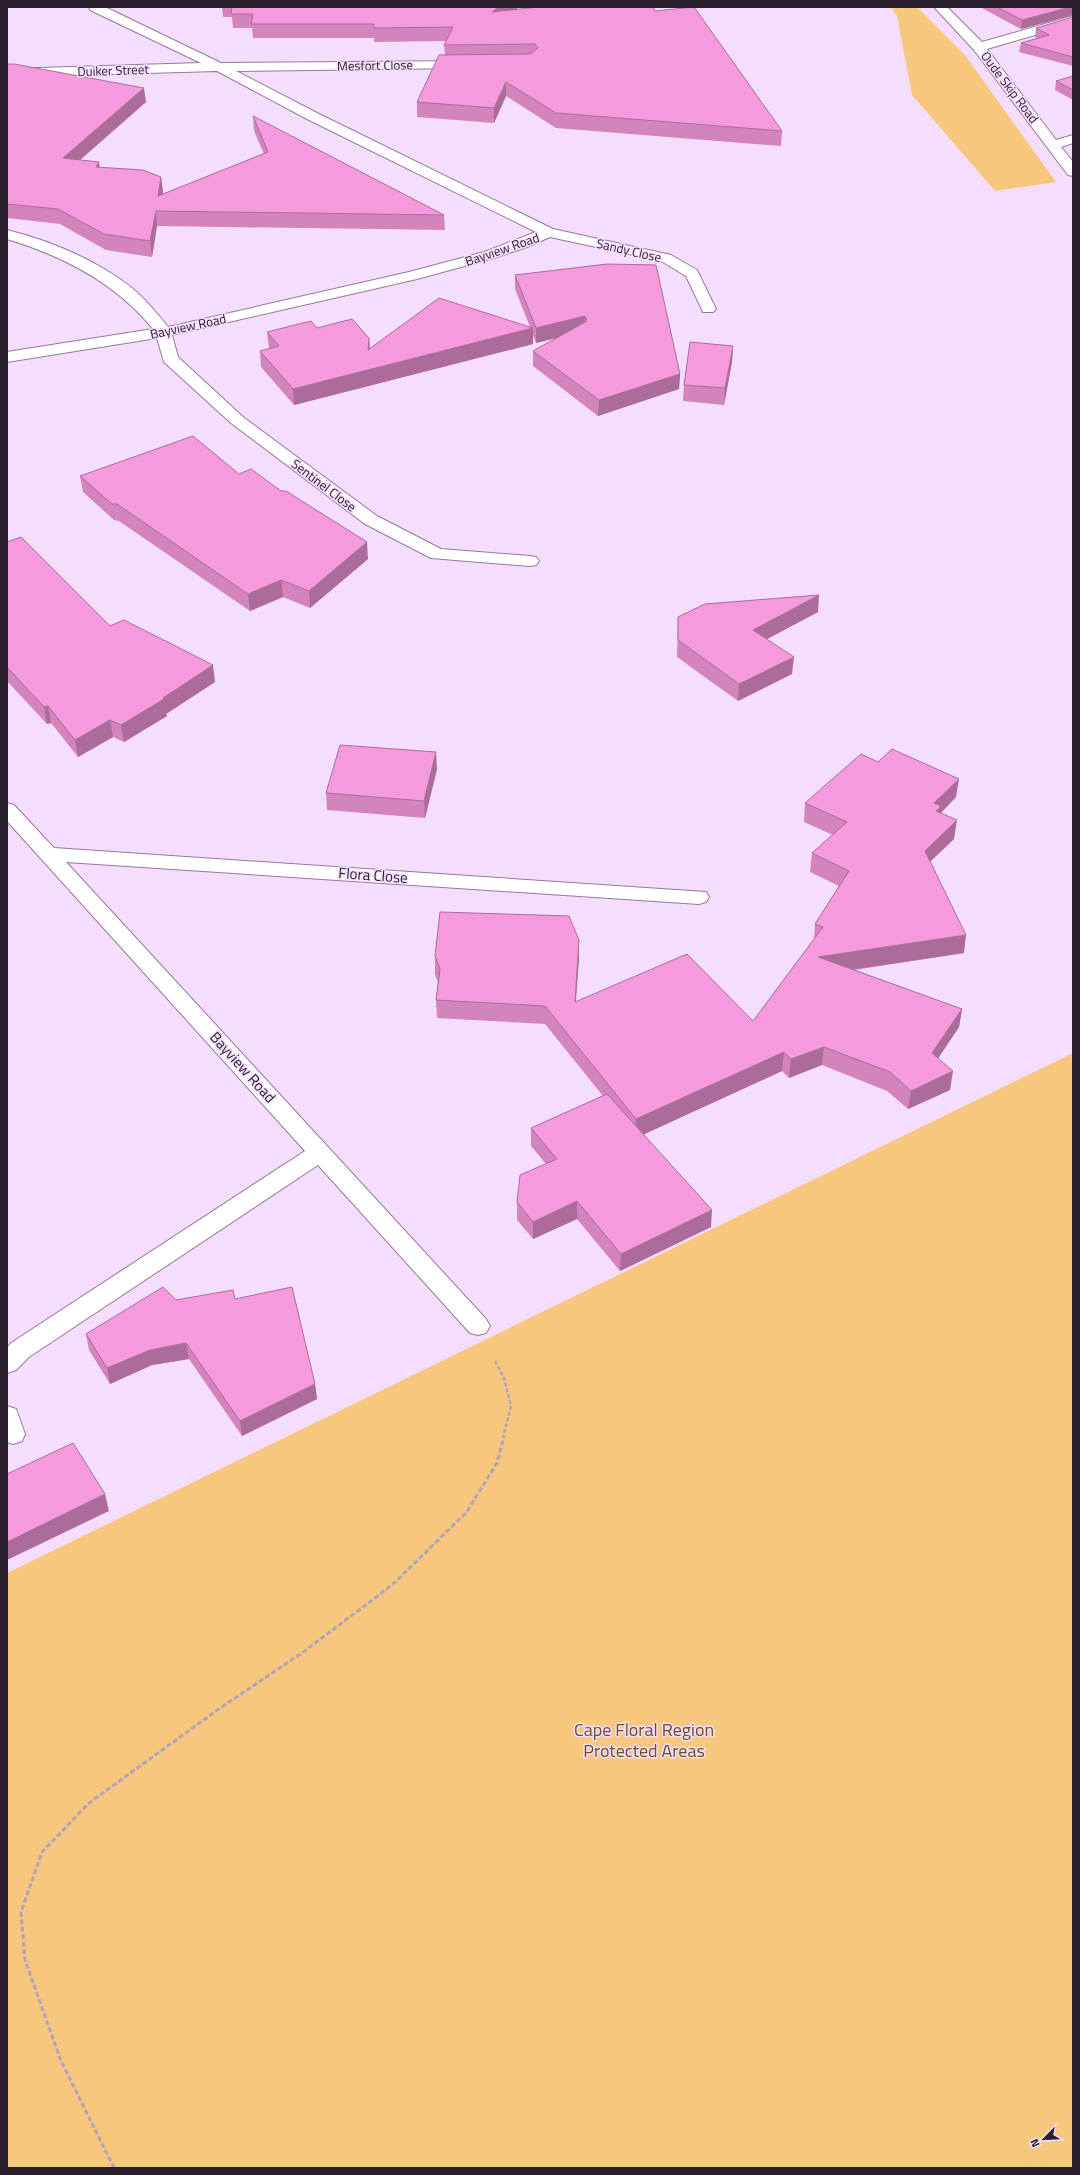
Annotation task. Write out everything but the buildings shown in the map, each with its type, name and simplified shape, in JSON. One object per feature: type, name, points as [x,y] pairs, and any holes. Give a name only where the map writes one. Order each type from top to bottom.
[{"type":"street","name":"Bayview Road","points":[[95,7],[219,67],[312,116],[548,232]]},
{"type":"street","name":"Oude Skip Road","points":[[940,7],[979,47],[1073,172]]},
{"type":"street","points":[[979,47],[1073,20]]},
{"type":"street","name":"Mesfort Close","points":[[219,67],[482,64]]},
{"type":"street","name":"Duiker Street","points":[[7,74],[219,67]]},
{"type":"street","points":[[1052,145],[1073,139]]},
{"type":"street","name":"Bayview Road","points":[[7,357],[164,332],[412,276],[489,255],[522,244],[548,232]]},
{"type":"street","name":"Sandy Close","points":[[548,232],[666,258],[692,273],[708,309]]},
{"type":"street","points":[[7,234],[47,246],[97,272],[127,292],[150,315],[164,332]]},
{"type":"street","name":"Sentinel Close","points":[[164,332],[170,359],[237,420],[371,520],[436,554],[530,560]]},
{"type":"street","name":"Bayview Road","points":[[7,809],[478,1326]]},
{"type":"street","name":"Flora Close","points":[[48,854],[698,897]]},
{"type":"street","points":[[7,1363],[20,1350],[320,1152]]},
{"type":"path","points":[[114,2168],[62,2061],[25,1960],[21,1912],[42,1852],[89,1803],[223,1706],[302,1654],[392,1585],[466,1513],[497,1463],[511,1406],[504,1378],[478,1326]]},
{"type":"green space","points":[[891,7],[917,7],[965,55],[1056,182],[995,191],[912,95],[897,16]]},
{"type":"green space","name":"Cape Floral Region Protected Areas","points":[[1073,1053],[1073,2168],[7,2168],[7,1573]]}]
